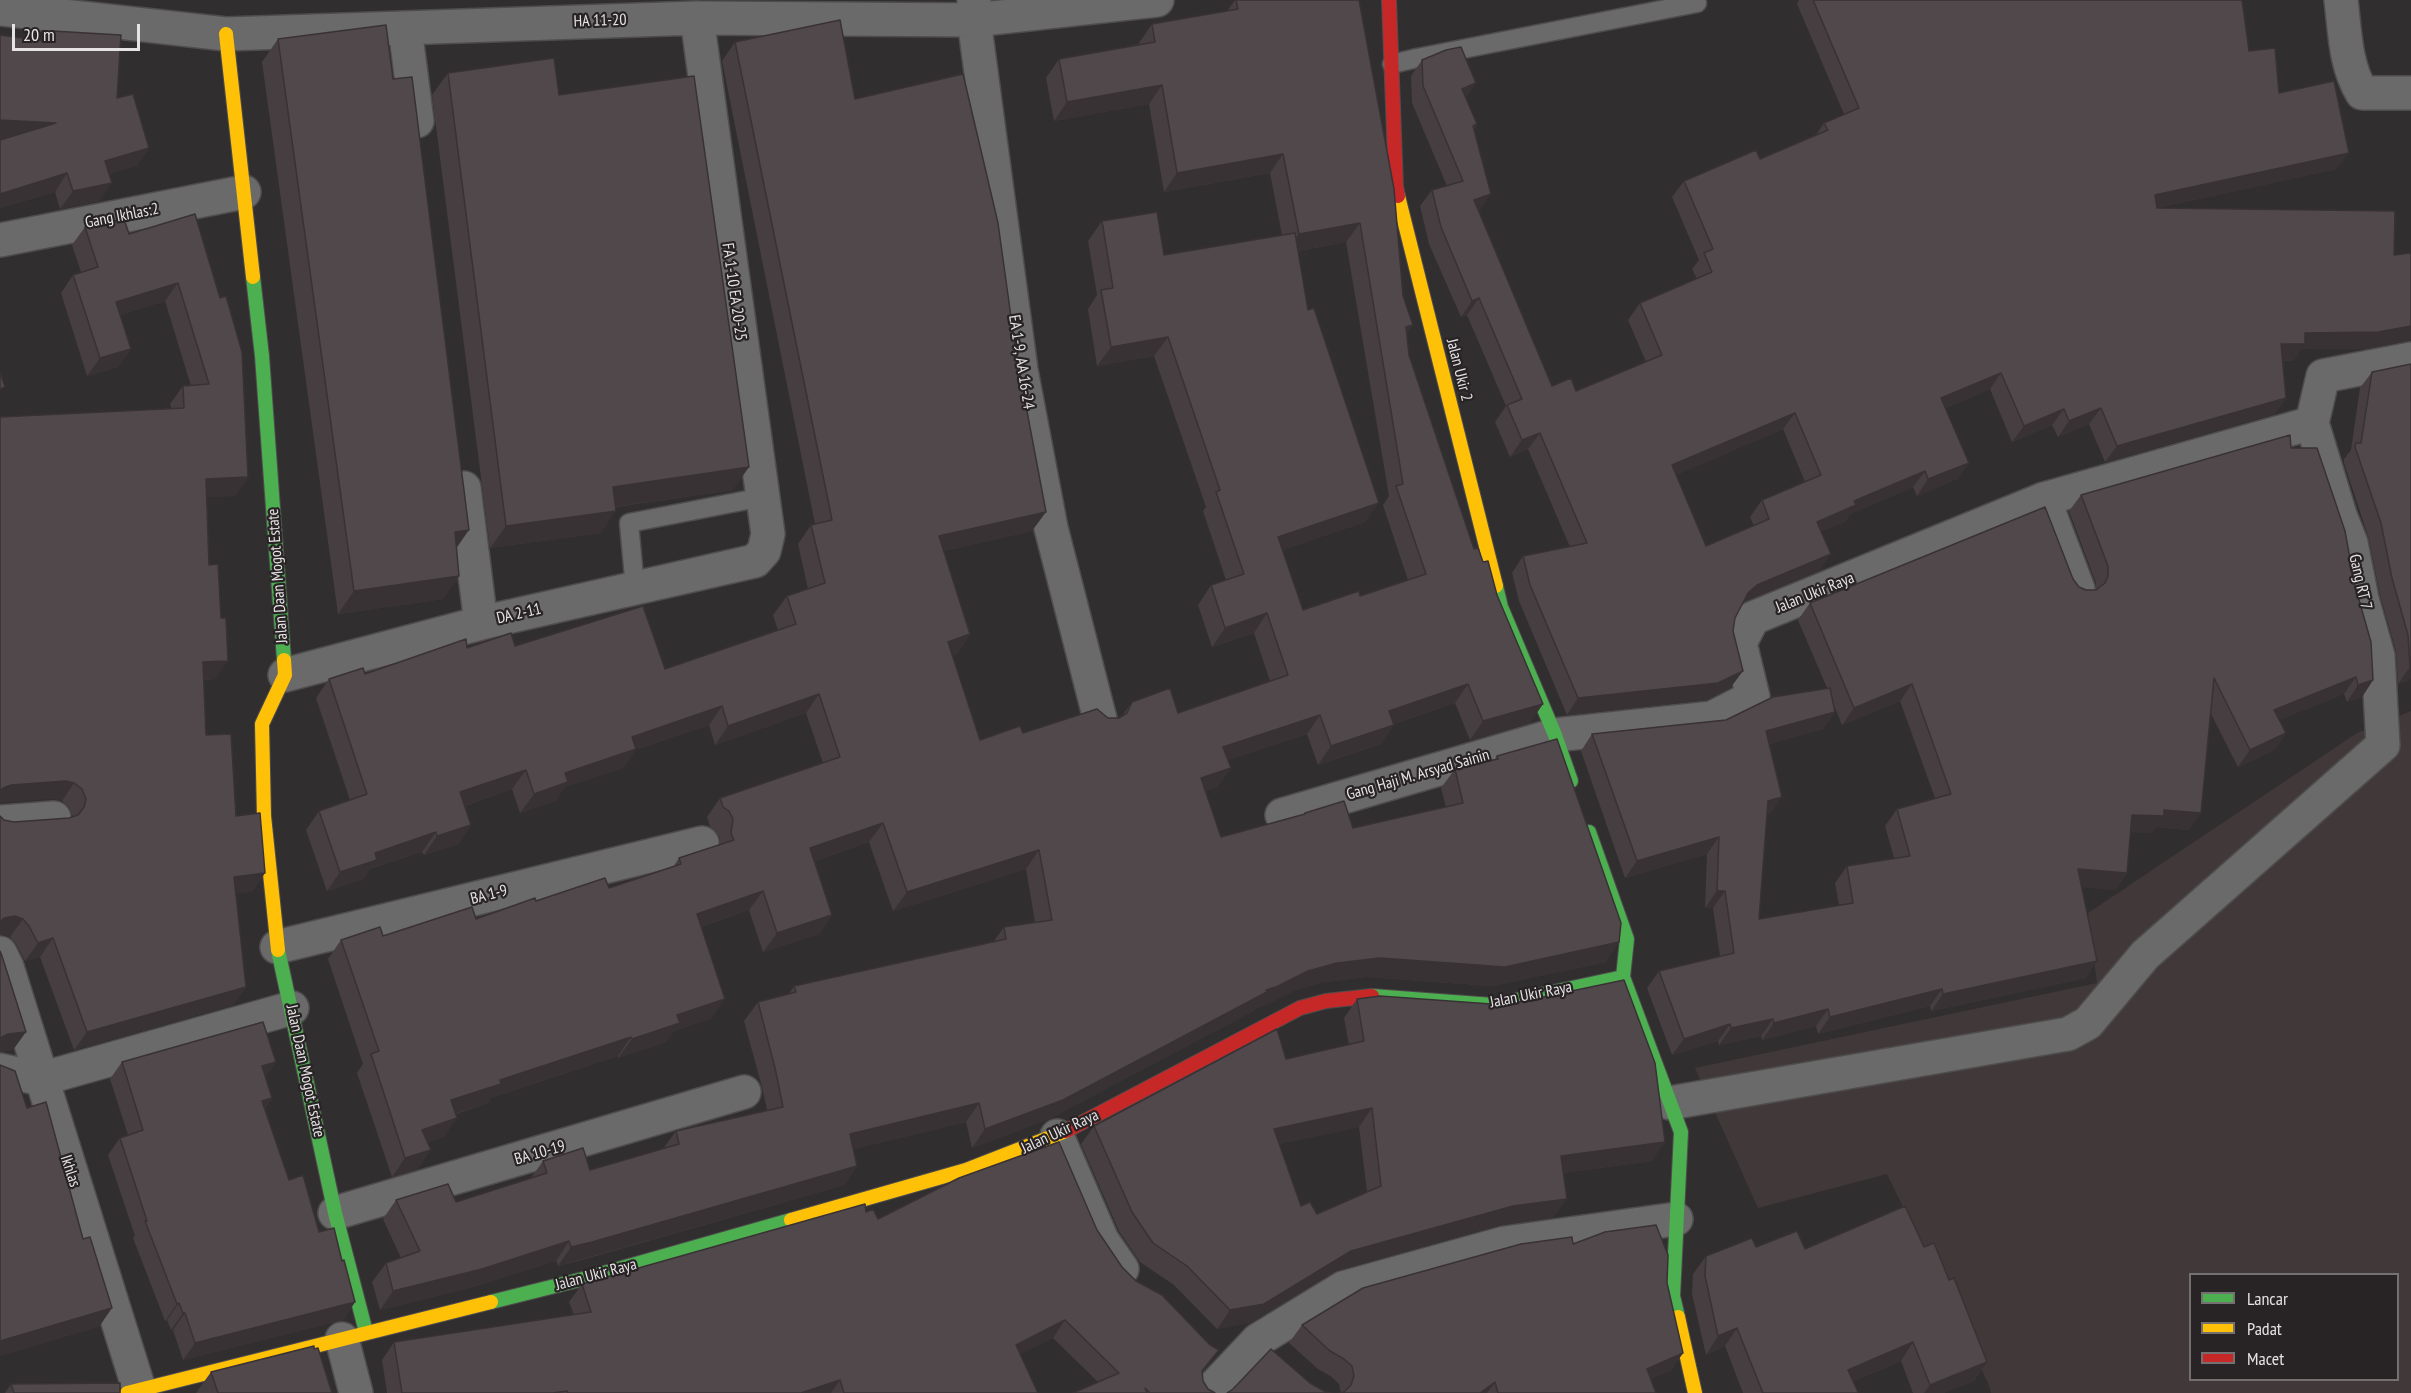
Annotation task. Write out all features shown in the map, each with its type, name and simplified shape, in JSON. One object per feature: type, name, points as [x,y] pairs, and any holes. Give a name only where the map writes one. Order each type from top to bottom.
[{"type":"street","name":"HA 11-20","points":[[226,33],[974,10],[1157,0]]},
{"type":"street","name":"Jalan Ukir 2","points":[[1389,0],[1396,187],[1501,607],[1555,735]]},
{"type":"street","points":[[2341,0],[2349,64],[2354,80],[2362,93],[2411,93]]},
{"type":"street","points":[[0,9],[226,33]]},
{"type":"street","name":"EA 1-9, AA 16-24","points":[[974,10],[1021,370],[1052,528],[1100,719]]},
{"type":"street","name":"FA 1-10 EA 20-25","points":[[697,18],[768,534],[764,551],[755,561]]},
{"type":"street","points":[[405,28],[420,147]]},
{"type":"street","name":"Jalan Daan Mogot Estate","points":[[226,33],[262,356],[285,675],[262,724],[264,816],[277,947],[335,1213],[354,1335]]},
{"type":"street","name":"Gang Ikhlas:2","points":[[0,240],[244,192]]},
{"type":"street","points":[[2312,423],[2323,376],[2411,360]]},
{"type":"street","name":"Jalan Ukir Raya","points":[[1555,735],[1712,718],[1753,697],[1740,643],[1754,618],[2044,499],[2312,423]]},
{"type":"street","name":"Gang RT 7","points":[[1670,1103],[2068,1034],[2088,1023],[2145,955],[2383,745],[2378,656],[2362,599],[2351,543],[2340,515],[2312,423]]},
{"type":"street","points":[[460,456],[481,623]]},
{"type":"street","points":[[2044,499],[2078,589]]},
{"type":"street","name":"DA 2-11","points":[[285,675],[481,623],[755,561]]},
{"type":"street","points":[[1555,735],[1574,789]]},
{"type":"street","name":"Gang Haji M. Arsyad Sainin","points":[[1282,815],[1555,735]]},
{"type":"street","points":[[0,822],[54,818]]},
{"type":"street","points":[[1585,821],[1627,939],[1623,976],[1681,1132],[1673,1296],[1695,1393]]},
{"type":"street","name":"BA 1-9","points":[[277,947],[702,843]]},
{"type":"street","name":"Ikhlas","points":[[0,953],[7,967],[133,1391]]},
{"type":"street","name":"Jalan Ukir Raya","points":[[133,1391],[583,1279],[966,1170],[1057,1136],[1300,1008],[1326,1001],[1366,996],[1493,1005],[1623,976]]},
{"type":"street","points":[[0,1070],[40,1079],[292,1008]]},
{"type":"street","name":"BA 10-19","points":[[335,1213],[744,1092]]},
{"type":"street","points":[[1057,1136],[1102,1240],[1125,1274],[1142,1288]]},
{"type":"street","points":[[1208,1393],[1258,1340],[1343,1287],[1505,1243],[1676,1219]]},
{"type":"street","points":[[354,1335],[356,1393]]},
{"type":"street","points":[[1211,1349],[1258,1340]]},
{"type":"street","points":[[1258,1340],[1283,1362]]},
{"type":"lane","points":[[1392,64],[1697,3]]},
{"type":"lane","points":[[635,588],[629,523],[763,497]]},
{"type":"shaded area","points":[[2411,711],[2411,1393],[1991,1393],[1887,1174],[1758,1208],[1695,1068],[2097,983],[2088,913],[2357,733]]},
{"type":"building","points":[[1236,0],[1359,0],[1394,189],[1403,296],[1413,325],[1406,327],[1409,355],[1474,549],[1478,548],[1483,562],[1488,561],[1497,595],[1543,704],[1483,721],[1468,684],[1389,711],[1394,725],[1331,746],[1320,715],[1223,747],[1231,768],[1201,778],[1221,837],[1344,801],[1353,828],[1463,803],[1455,769],[1498,759],[1497,756],[1557,739],[1621,923],[1619,942],[1505,967],[1380,958],[1337,963],[1308,971],[1266,990],[1267,992],[1063,1100],[985,1129],[979,1103],[850,1134],[857,1166],[592,1242],[571,1247],[569,1241],[482,1269],[393,1291],[386,1263],[420,1251],[396,1200],[448,1184],[456,1202],[547,1173],[543,1161],[583,1148],[590,1170],[679,1144],[676,1131],[783,1107],[758,1002],[796,992],[794,986],[1006,939],[1004,927],[1052,920],[1039,850],[907,892],[883,823],[810,848],[832,915],[777,933],[763,891],[697,914],[725,999],[677,1015],[680,1023],[500,1080],[501,1084],[451,1100],[457,1118],[422,1130],[431,1150],[405,1158],[371,1054],[379,1051],[341,940],[380,927],[383,936],[472,907],[476,919],[535,898],[536,901],[605,878],[609,888],[681,864],[679,858],[734,840],[731,833],[733,819],[729,811],[723,807],[720,798],[840,757],[819,694],[728,726],[722,706],[632,737],[636,749],[565,773],[568,782],[534,794],[526,770],[460,792],[471,825],[437,836],[436,832],[375,853],[377,860],[340,872],[319,811],[367,794],[329,679],[363,668],[365,674],[466,639],[467,648],[511,633],[515,646],[643,606],[665,669],[796,624],[787,596],[825,583],[811,525],[832,520],[735,42],[840,20],[855,99],[963,74],[998,223],[1016,353],[1046,512],[939,536],[970,634],[948,642],[980,740],[1020,726],[1023,733],[1097,709],[1108,718],[1119,718],[1127,713],[1132,702],[1170,688],[1178,713],[1288,675],[1267,613],[1225,628],[1211,585],[1244,574],[1216,492],[1220,490],[1168,337],[1111,347],[1101,290],[1113,288],[1102,221],[1157,212],[1164,255],[1295,233],[1308,310],[1314,308],[1379,503],[1278,537],[1303,610],[1359,591],[1360,596],[1426,574],[1396,486],[1403,484],[1360,223],[1299,234],[1283,154],[1177,173],[1162,85],[1067,102],[1059,59],[1155,42],[1152,24],[1238,9]]},
{"type":"building","points":[[1813,0],[2242,0],[2249,51],[2275,48],[2279,93],[2334,81],[2349,153],[2155,195],[2157,208],[2395,211],[2394,255],[2411,253],[2411,326],[2378,332],[2305,333],[2305,344],[2281,344],[2286,398],[2117,446],[2101,408],[2069,421],[2064,409],[2024,426],[2001,373],[1941,398],[1969,463],[1928,479],[1925,471],[1854,501],[1856,505],[1817,522],[1831,554],[1757,585],[1748,593],[1735,618],[1733,631],[1743,671],[1718,683],[1578,698],[1530,585],[1523,556],[1587,543],[1540,433],[1522,440],[1507,405],[1522,399],[1479,298],[1472,301],[1441,227],[1432,190],[1463,181],[1423,86],[1422,60],[1446,50],[1461,47],[1476,83],[1462,89],[1477,124],[1473,126],[1491,194],[1474,200],[1552,386],[1571,378],[1576,391],[1662,355],[1640,303],[1712,272],[1704,253],[1713,249],[1684,181],[1756,150],[1760,159],[1828,130],[1824,123],[1859,108]],"holes":[[[1795,413],[1821,475],[1762,500],[1769,519],[1706,546],[1672,465]]]},
{"type":"building","points":[[386,25],[393,79],[412,77],[469,530],[455,532],[459,576],[354,591],[278,39]]},
{"type":"building","points":[[52,31],[121,35],[117,98],[133,94],[149,148],[105,161],[112,183],[73,191],[67,173],[0,194],[0,140],[56,123],[0,120],[0,35],[52,42]]},
{"type":"building","points":[[554,58],[559,95],[694,76],[749,467],[613,487],[616,511],[506,526],[448,73]]},
{"type":"building","points":[[195,214],[220,298],[226,296],[242,352],[248,477],[206,479],[209,565],[218,564],[221,618],[226,618],[228,661],[203,662],[206,735],[231,734],[236,816],[260,813],[265,873],[234,877],[246,987],[87,1032],[53,938],[38,943],[29,926],[23,919],[15,916],[4,918],[0,922],[0,816],[4,820],[14,822],[69,818],[78,815],[86,799],[82,789],[66,781],[11,785],[0,791],[0,417],[184,408],[183,386],[209,384],[178,283],[116,302],[131,349],[100,358],[73,275],[98,267],[85,227],[124,219],[129,234]]},
{"type":"building","points":[[2411,364],[2410,667],[2408,635],[2392,578],[2381,523],[2355,447],[2356,443],[2361,443],[2372,372]]},
{"type":"building","points":[[0,372],[5,387],[0,389]]},
{"type":"building","points":[[2290,435],[2291,448],[2317,448],[2345,531],[2355,586],[2371,642],[2373,680],[2358,685],[2356,677],[2274,710],[2286,733],[2250,750],[2214,678],[2201,813],[2164,810],[2164,816],[2132,815],[2127,873],[2078,869],[2097,961],[1943,994],[1942,989],[1830,1017],[1828,1009],[1774,1023],[1773,1019],[1731,1028],[1730,1024],[1684,1039],[1659,971],[1734,953],[1725,891],[1717,891],[1719,837],[1637,861],[1592,734],[1726,720],[1773,697],[1830,688],[1835,712],[1766,731],[1782,797],[1768,801],[1759,919],[1853,903],[1847,866],[1910,856],[1897,809],[1951,794],[1912,684],[1854,708],[1810,603],[2045,507],[2073,579],[2079,587],[2096,590],[2105,583],[2108,566],[2081,495]]},
{"type":"building","points":[[0,951],[26,1032],[8,1034],[0,1038]]},
{"type":"building","points":[[1624,980],[1655,1063],[1665,1142],[1561,1156],[1567,1199],[1513,1206],[1351,1251],[1264,1304],[1230,1310],[1187,1266],[1153,1243],[1132,1212],[1094,1126],[1277,1029],[1286,1059],[1364,1041],[1357,999],[1380,996],[1505,1005]],"holes":[[[1372,1108],[1381,1186],[1317,1214],[1310,1202],[1301,1206],[1274,1129]]]},
{"type":"building","points":[[263,1022],[276,1062],[262,1066],[272,1098],[262,1101],[289,1180],[303,1175],[319,1232],[334,1228],[355,1302],[195,1343],[185,1313],[179,1303],[177,1304],[145,1221],[147,1221],[120,1138],[143,1130],[122,1062]]},
{"type":"building","points":[[0,1065],[15,1071],[27,1108],[46,1102],[83,1239],[90,1237],[112,1308],[0,1341]]},
{"type":"building","points":[[1059,1142],[1097,1230],[1122,1267],[1136,1281],[1162,1295],[1210,1345],[1219,1350],[1202,1371],[1203,1381],[1208,1389],[1215,1393],[1150,1393],[1145,1388],[1147,1393],[1073,1393],[1119,1373],[1065,1320],[1016,1345],[1038,1393],[844,1393],[840,1380],[801,1393],[568,1393],[567,1391],[553,1393],[402,1393],[394,1342],[591,1312],[582,1284],[865,1204],[866,1212],[873,1209],[878,1219],[959,1178]]},
{"type":"building","points":[[1905,1206],[1924,1247],[1934,1243],[1949,1280],[1954,1278],[1987,1362],[1930,1385],[1913,1342],[1848,1370],[1857,1393],[1763,1393],[1737,1328],[1718,1336],[1705,1276],[1706,1256],[1752,1238],[1756,1247],[1797,1231],[1805,1249]]},
{"type":"building","points":[[1656,1225],[1668,1255],[1667,1283],[1683,1353],[1647,1369],[1656,1393],[1498,1393],[1495,1382],[1480,1393],[1340,1393],[1351,1385],[1354,1376],[1352,1366],[1330,1351],[1302,1325],[1363,1288],[1521,1244],[1572,1237],[1573,1244],[1605,1232]]},
{"type":"building","points":[[314,1346],[314,1349],[318,1348],[332,1393],[218,1393],[211,1372]]},
{"type":"building","points":[[1271,1349],[1310,1383],[1331,1393],[1227,1393]]},
{"type":"building","points":[[120,1383],[120,1393],[14,1393],[11,1384]]},
{"type":"traffic: fast","points":[[253,277],[262,356],[284,660]]},
{"type":"traffic: fast","points":[[1496,586],[1501,607],[1555,735],[1571,781]]},
{"type":"traffic: fast","points":[[1589,832],[1627,939],[1623,977],[1681,1132],[1673,1296],[1678,1317]]},
{"type":"traffic: fast","points":[[278,950],[335,1213],[366,1332]]},
{"type":"traffic: fast","points":[[1372,996],[1493,1005],[1623,977]]},
{"type":"traffic: fast","points":[[491,1302],[583,1279],[791,1220]]},
{"type":"traffic: slow","points":[[226,34],[253,277]]},
{"type":"traffic: slow","points":[[1398,196],[1496,586]]},
{"type":"traffic: slow","points":[[278,950],[264,816],[262,724],[285,675],[284,660]]},
{"type":"traffic: slow","points":[[791,1220],[966,1170],[1066,1131]]},
{"type":"traffic: slow","points":[[127,1393],[491,1302]]},
{"type":"traffic: slow","points":[[1678,1317],[1695,1393]]},
{"type":"traffic: jam","points":[[1389,0],[1398,196]]},
{"type":"traffic: jam","points":[[1066,1131],[1300,1008],[1326,1001],[1372,996]]}]
